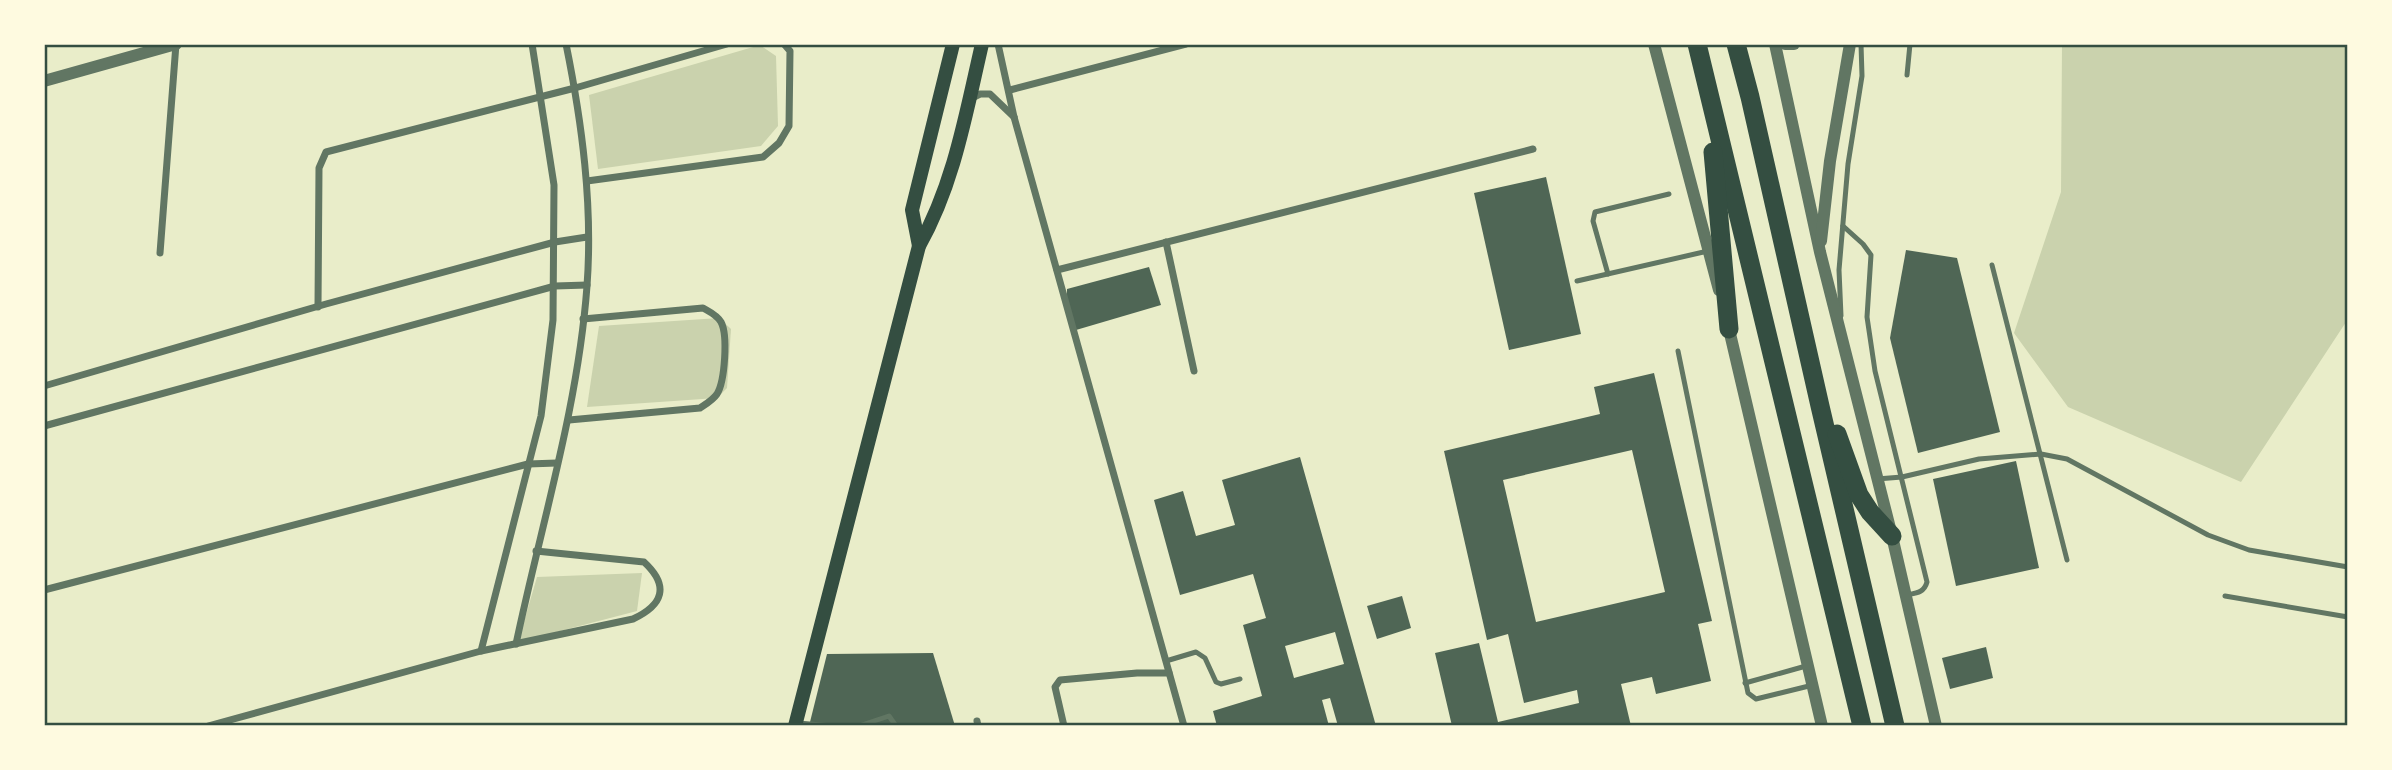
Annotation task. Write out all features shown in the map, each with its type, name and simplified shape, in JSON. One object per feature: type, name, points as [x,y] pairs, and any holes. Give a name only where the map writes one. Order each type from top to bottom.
[{"type":"highway","points":[[1697,44],[1862,726]]},
{"type":"highway","points":[[1736,44],[1895,726]]},
{"type":"highway","points":[[1708,88],[1729,329]]},
{"type":"highway","points":[[1820,406],[1839,439],[1859,495],[1892,536]]},
{"type":"main road","points":[[919,246],[912,210],[953,44]]},
{"type":"main road","points":[[795,725],[919,246],[936,217],[952,170],[982,44]]},
{"type":"street","points":[[44,81],[176,44],[160,253]]},
{"type":"street","points":[[481,651],[541,416],[555,286],[554,185],[532,44]]},
{"type":"street","points":[[516,644],[569,420],[587,285],[587,180],[575,88],[566,44]]},
{"type":"street","points":[[318,307],[318,168],[326,152],[575,88],[727,44]]},
{"type":"street","points":[[587,180],[763,157],[779,143],[789,126],[790,51],[784,44]]},
{"type":"street","points":[[998,44],[1014,117],[1184,726]]},
{"type":"street","points":[[1010,90],[1186,44]]},
{"type":"street","points":[[1654,44],[1729,329],[1822,726]]},
{"type":"street","points":[[1775,44],[1820,252],[1892,536],[1936,726]]},
{"type":"street","points":[[1785,44],[1794,44]]},
{"type":"street","points":[[1820,252],[1830,162],[1850,44]]},
{"type":"street","points":[[969,100],[989,93],[1014,117]]},
{"type":"street","points":[[1057,270],[1534,149]]},
{"type":"street","points":[[44,386],[318,307],[555,242],[587,237]]},
{"type":"street","points":[[1166,242],[1194,371]]},
{"type":"street","points":[[44,426],[555,286],[587,285]]},
{"type":"street","points":[[569,420],[700,408],[718,393],[722,377],[722,323],[703,308],[583,319]]},
{"type":"street","points":[[44,590],[528,464],[557,463]]},
{"type":"street","points":[[208,726],[481,651],[633,620],[651,611],[659,591],[659,583],[654,572],[644,562],[536,551]]},
{"type":"street","points":[[1064,726],[1055,687],[1060,680],[1169,673]]},
{"type":"lane","points":[[1843,343],[1839,270],[1849,164],[1862,76],[1861,44]]},
{"type":"lane","points":[[1907,75],[1910,44]]},
{"type":"lane","points":[[1608,274],[1593,220],[1595,212],[1669,194]]},
{"type":"lane","points":[[1843,226],[1864,244],[1871,256],[1867,317],[1875,371],[1927,582],[1921,592],[1906,595]]},
{"type":"lane","points":[[1577,281],[1708,251]]},
{"type":"lane","points":[[1992,265],[2067,560]]},
{"type":"lane","points":[[1678,351],[1748,693],[1756,699],[1813,685]]},
{"type":"lane","points":[[1877,479],[1902,477],[1979,459],[2041,454],[2067,459],[2208,535],[2238,546],[2348,568]]},
{"type":"lane","points":[[2225,596],[2348,617]]},
{"type":"lane","points":[[1166,661],[1196,652],[1205,658],[1216,682],[1221,684],[1240,679]]},
{"type":"lane","points":[[1745,683],[1808,666]]},
{"type":"lane","points":[[859,726],[889,716],[896,726]]},
{"type":"lane","points":[[795,725],[832,726]]},
{"type":"lane","points":[[1974,726],[1987,726]]},
{"type":"green space","points":[[2062,44],[2348,44],[2348,319],[2241,482],[2068,407],[2014,333],[2061,192]]},
{"type":"green space","points":[[760,45],[776,56],[778,126],[761,146],[598,169],[589,95]]},
{"type":"green space","points":[[719,318],[731,329],[727,388],[717,398],[587,407],[599,326]]},
{"type":"green space","points":[[642,573],[637,611],[518,642],[537,577]]},
{"type":"building","points":[[1546,177],[1581,334],[1509,350],[1474,193]]},
{"type":"building","points":[[1906,250],[1957,258],[2000,432],[1918,453],[1890,338]]},
{"type":"building","points":[[1149,267],[1161,305],[1076,330],[1067,289]]},
{"type":"building","points":[[1654,373],[1712,621],[1698,624],[1711,681],[1656,694],[1652,677],[1621,684],[1631,726],[1452,726],[1435,653],[1479,643],[1498,722],[1579,703],[1577,690],[1524,703],[1508,634],[1487,640],[1444,451],[1600,414],[1594,387]],"holes":[[[1632,450],[1665,592],[1536,622],[1503,480]]]},
{"type":"building","points":[[1300,457],[1376,726],[1338,726],[1330,698],[1322,700],[1329,726],[1292,726],[1291,723],[1278,726],[1217,726],[1213,711],[1262,696],[1243,625],[1266,618],[1253,574],[1180,595],[1154,500],[1183,491],[1196,536],[1235,525],[1222,480]],"holes":[[[1335,632],[1344,664],[1294,678],[1285,646]]]},
{"type":"building","points":[[2016,461],[2039,568],[1956,586],[1933,479]]},
{"type":"building","points":[[1402,596],[1411,628],[1377,639],[1367,606]]},
{"type":"building","points":[[1986,647],[1993,678],[1950,689],[1942,658]]},
{"type":"building","points":[[933,653],[955,726],[809,726],[827,654]]}]
